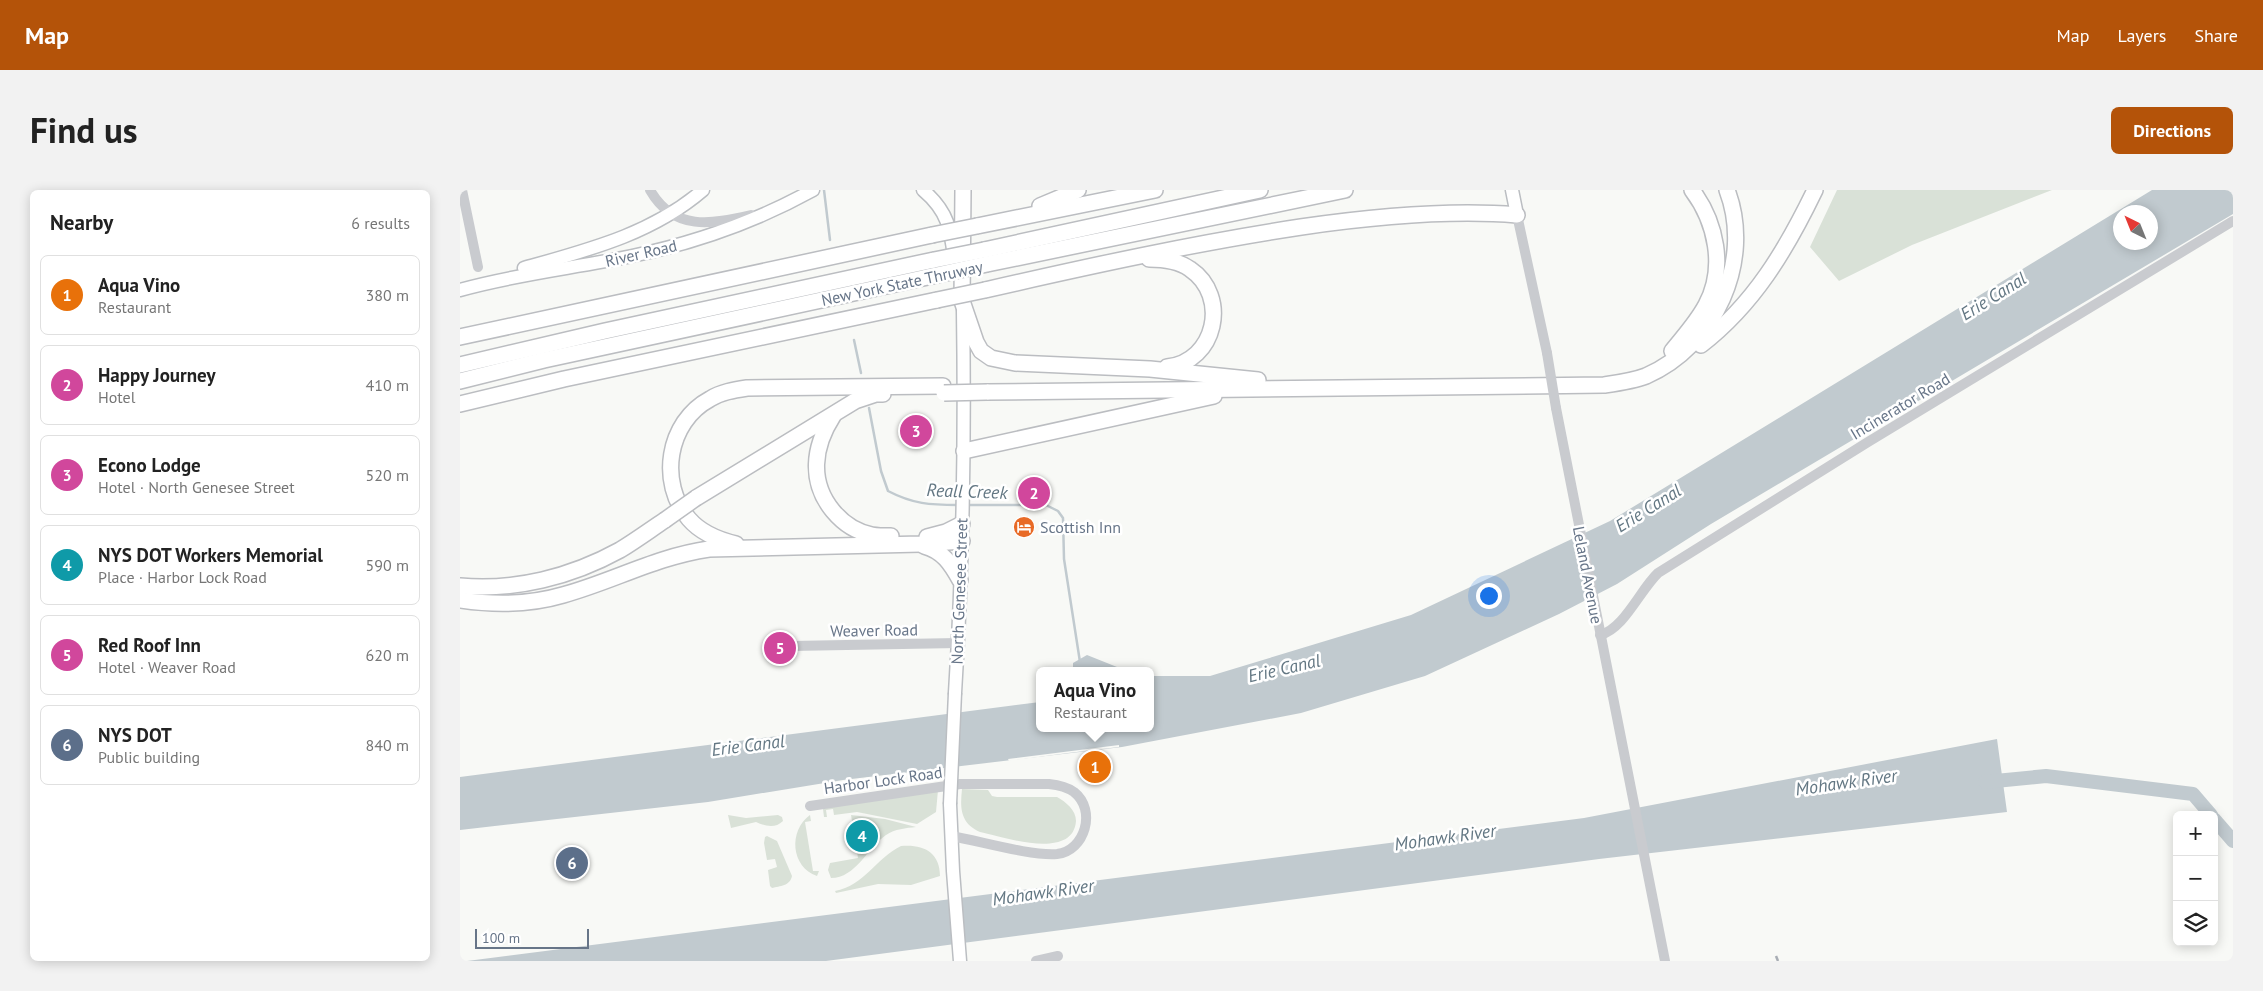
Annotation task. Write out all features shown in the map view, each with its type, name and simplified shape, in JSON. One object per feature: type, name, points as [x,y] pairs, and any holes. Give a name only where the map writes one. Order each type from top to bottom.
[{"type":"highway","name":"North Genesee Street","points":[[962,308],[963,190]]},
{"type":"highway","points":[[997,222],[1078,190]]},
{"type":"highway","points":[[460,337],[932,235],[1155,190]]},
{"type":"highway","name":"New York State Thruway","points":[[460,381],[1260,190]]},
{"type":"highway","name":"New York State Thruway","points":[[985,257],[1345,190]]},
{"type":"highway","points":[[1672,351],[1698,320],[1708,303],[1716,268],[1715,240],[1711,224],[1701,203],[1692,190]]},
{"type":"highway","points":[[985,389],[1604,375],[1628,371],[1672,351],[1692,335],[1706,318],[1723,281],[1728,260],[1730,236],[1727,209],[1721,190]]},
{"type":"highway","points":[[757,549],[714,537],[689,519],[678,503],[670,473],[672,451],[678,432],[686,420],[699,406],[711,398],[730,391],[747,388],[985,389],[1604,385],[1646,376],[1663,366],[1683,352],[1703,332],[1713,318],[1725,293],[1736,246],[1735,222],[1727,190]]},
{"type":"highway","points":[[1663,366],[1678,360],[1703,344],[1744,305],[1783,253],[1815,190]]},
{"type":"highway","points":[[460,404],[619,367],[1235,237],[1331,223],[1410,216],[1517,216]]},
{"type":"highway","points":[[1133,258],[1161,259],[1179,263],[1190,268],[1209,290],[1214,303],[1215,318],[1211,333],[1206,343],[1196,354],[1176,366],[1150,369]]},
{"type":"highway","name":"New York State Thruway","points":[[460,365],[614,329],[936,268]]},
{"type":"highway","points":[[962,308],[981,351],[991,358],[1016,364],[1150,369],[1277,382]]},
{"type":"highway","points":[[964,451],[1217,395],[1258,388]]},
{"type":"highway","points":[[460,586],[505,586],[528,583],[594,564],[621,550],[696,498],[855,401],[876,394],[944,389]]},
{"type":"highway","points":[[834,414],[820,441],[816,472],[823,498],[840,519],[854,529],[872,535],[910,537],[932,536],[946,532],[962,519]]},
{"type":"highway","points":[[460,600],[483,603],[536,601],[562,596],[656,560],[682,553],[709,550],[962,542]]},
{"type":"highway","points":[[921,544],[935,549],[944,556],[960,580]]},
{"type":"main road","points":[[476,285],[499,276],[620,240],[643,230],[672,213],[703,190]]},
{"type":"main road","name":"River Road","points":[[460,290],[476,285],[633,256],[676,246],[720,232],[770,212],[813,190]]},
{"type":"main road","points":[[923,190],[939,206],[948,220],[962,308]]},
{"type":"main road","name":"Leland Avenue","points":[[1512,190],[1517,216]]},
{"type":"main road","name":"North Genesee Street","points":[[960,959],[950,804],[962,542],[964,451],[962,308]]},
{"type":"street","points":[[462,190],[478,266]]},
{"type":"street","points":[[650,190],[654,197],[672,213],[684,220],[704,223],[770,212]]},
{"type":"street","name":"Leland Avenue","points":[[1517,216],[1547,353],[1576,513],[1665,961]]},
{"type":"street","name":"Incinerator Road","points":[[1600,635],[1610,633],[1658,573],[1868,442],[2233,220]]},
{"type":"street","name":"Weaver Road","points":[[792,646],[958,643]]},
{"type":"street","name":"Harbor Lock Road","points":[[810,806],[960,784],[1049,784],[1063,786],[1074,792],[1081,800],[1086,813],[1084,832],[1072,848],[1056,854],[1034,852],[951,836]]},
{"type":"street","points":[[1036,961],[1058,956]]},
{"type":"shaded area","points":[[1837,190],[2052,190],[1912,245],[1839,281],[1810,247]]},
{"type":"shaded area","points":[[962,789],[988,790],[992,796],[997,797],[1057,797],[1067,804],[1076,817],[1072,833],[1063,840],[1050,843],[1036,843],[980,832],[968,824],[965,819],[961,802]]},
{"type":"shaded area","points":[[938,790],[936,812],[917,824],[857,812],[834,815],[833,809],[826,810],[827,817],[824,817],[823,809],[837,805]]},
{"type":"shaded area","points":[[728,815],[746,818],[778,815],[782,817],[783,821],[773,826],[766,826],[756,822],[731,828]]},
{"type":"shaded area","points":[[810,815],[811,821],[805,822],[813,871],[819,871],[817,876],[802,865],[796,848],[798,830]]},
{"type":"shaded area","points":[[851,815],[885,819],[916,827],[904,828],[889,833],[854,868],[840,877],[831,878],[828,870],[830,863],[858,858]]},
{"type":"shaded area","points":[[767,836],[777,841],[792,876],[787,884],[772,888],[770,886],[768,870],[777,867],[775,859],[767,860],[764,843]]},
{"type":"shaded area","points":[[901,846],[916,846],[929,851],[937,861],[940,876],[911,885],[878,884],[836,893],[835,891],[854,884],[884,857]]},
{"type":"water","name":"Erie Canal","points":[[2152,190],[2233,190],[2233,214],[1711,524],[1617,584],[1559,614],[1425,676],[1301,713],[1122,747],[843,780],[708,802],[460,830],[460,777],[1036,703],[1036,732],[1154,732],[1154,676],[1210,676],[1411,615],[1610,521],[2113,214],[2113,250],[2158,250],[2158,205],[2127,205]]},
{"type":"water","points":[[1087,655],[1117,667],[1073,667],[1073,663]]},
{"type":"water","points":[[1997,739],[2007,812],[1599,859],[826,961],[467,961],[1584,818]]},
{"type":"pier","points":[[1119,745],[1119,747],[1009,761],[1008,759]]},
{"type":"waterway","name":"Reall Creek","points":[[824,190],[830,240]]},
{"type":"waterway","name":"Reall Creek","points":[[854,340],[861,373]]},
{"type":"waterway","name":"Reall Creek","points":[[869,408],[881,471],[888,491],[906,499],[922,503],[958,505]]},
{"type":"waterway","name":"Reall Creek","points":[[966,505],[1046,505],[1058,511],[1063,518],[1064,559],[1080,662]]},
{"type":"waterway","name":"Mohawk River","points":[[1985,782],[2046,776],[2193,794],[2208,811]]},
{"type":"waterway","name":"Mohawk River","points":[[2218,824],[2233,841]]},
{"type":"railway","points":[[1776,956],[1778,961]]},
{"type":"place","name":"Econo Lodge","points":[[916,431]]},
{"type":"place","name":"Happy Journey","points":[[1034,493]]},
{"type":"place","name":"Scottish Inn","points":[[1024,527]]},
{"type":"place","name":"Red Roof Inn","points":[[780,648]]},
{"type":"place","name":"Aqua Vino","points":[[1095,767]]},
{"type":"place","name":"NYS DOT Workers Memorial","points":[[862,836]]},
{"type":"place","name":"NYS DOT","points":[[572,863]]}]
